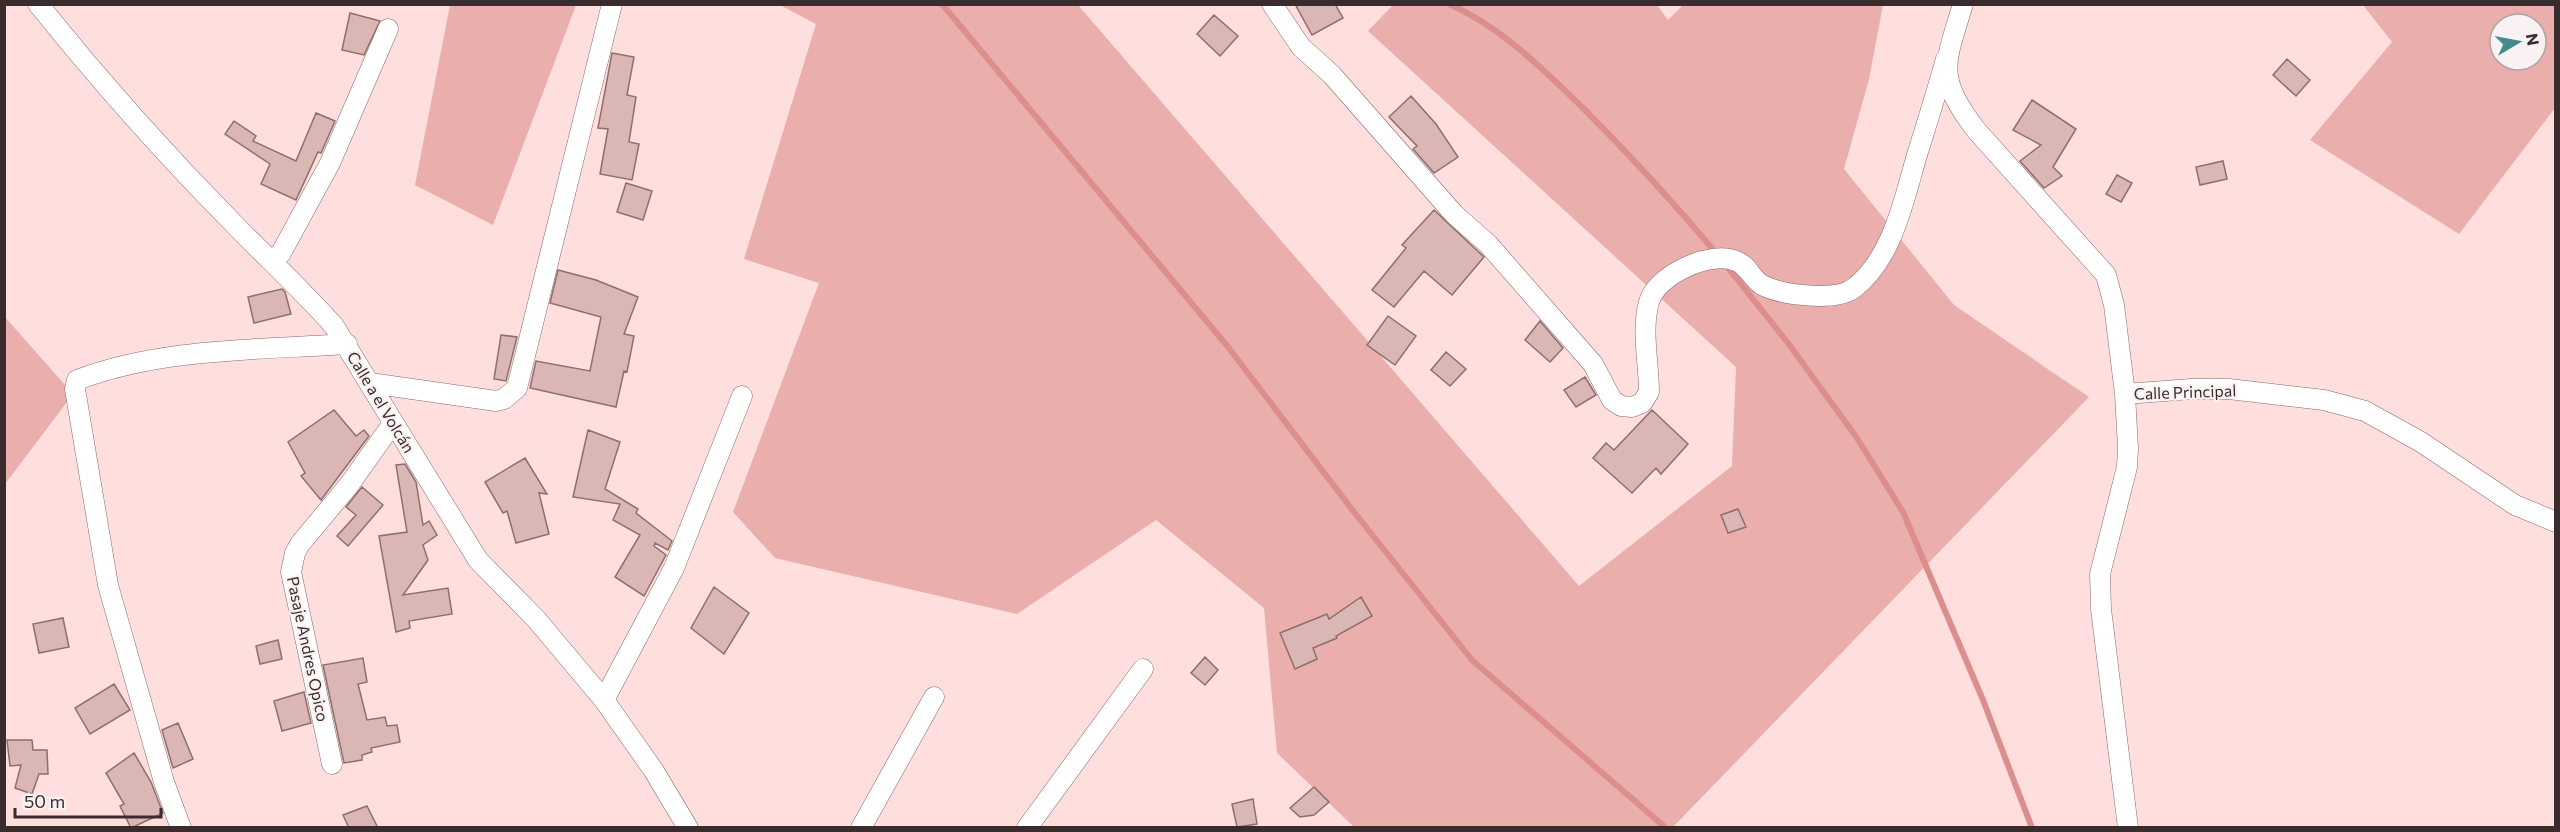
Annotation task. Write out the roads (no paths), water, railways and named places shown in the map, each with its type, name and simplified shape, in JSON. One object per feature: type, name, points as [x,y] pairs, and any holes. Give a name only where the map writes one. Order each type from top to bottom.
[{"type":"street","name":"Calle a el Volcán","points":[[38,4],[88,67],[231,221],[334,326],[478,560],[536,619],[604,700],[654,771],[688,828]]},
{"type":"street","points":[[370,383],[496,401],[504,399],[517,388],[612,4]]},
{"type":"street","points":[[1272,4],[1301,47],[1332,75],[1454,214],[1488,244],[1593,364],[1612,400],[1621,406],[1632,407],[1642,403],[1649,392],[1647,314],[1649,300],[1655,288],[1672,274],[1699,262],[1719,258],[1734,260],[1744,265],[1753,278],[1763,285],[1826,297],[1844,295],[1867,277],[1882,254],[1899,216],[1946,60]]},
{"type":"street","name":"Calle Principal","points":[[1963,4],[1946,60],[1947,75],[1960,108],[1976,130],[2106,275],[2115,305],[2125,394],[2191,388],[2229,388],[2324,400],[2365,411],[2421,442],[2515,505],[2556,522]]},
{"type":"street","points":[[272,261],[280,253],[330,163],[388,29]]},
{"type":"street","points":[[182,828],[164,782],[108,585],[75,389],[77,380],[110,367],[156,360],[346,344]]},
{"type":"street","points":[[2125,394],[2127,467],[2100,574],[2106,656],[2128,828]]},
{"type":"street","points":[[604,700],[674,568],[742,396]]},
{"type":"street","name":"Pasaje Andres Opico","points":[[332,764],[291,572],[292,562],[300,544],[349,485],[393,423]]},
{"type":"street","points":[[1027,828],[1143,669]]},
{"type":"street","points":[[861,828],[934,697]]},
{"type":"waterway","points":[[942,4],[1228,347],[1354,512],[1472,660],[1666,828]]},
{"type":"waterway","points":[[1449,4],[1468,13],[1504,37],[1552,79],[1635,161],[1717,254]]},
{"type":"waterway","points":[[1725,264],[1788,343],[1857,438],[1903,512],[1983,700],[2032,828]]}]
